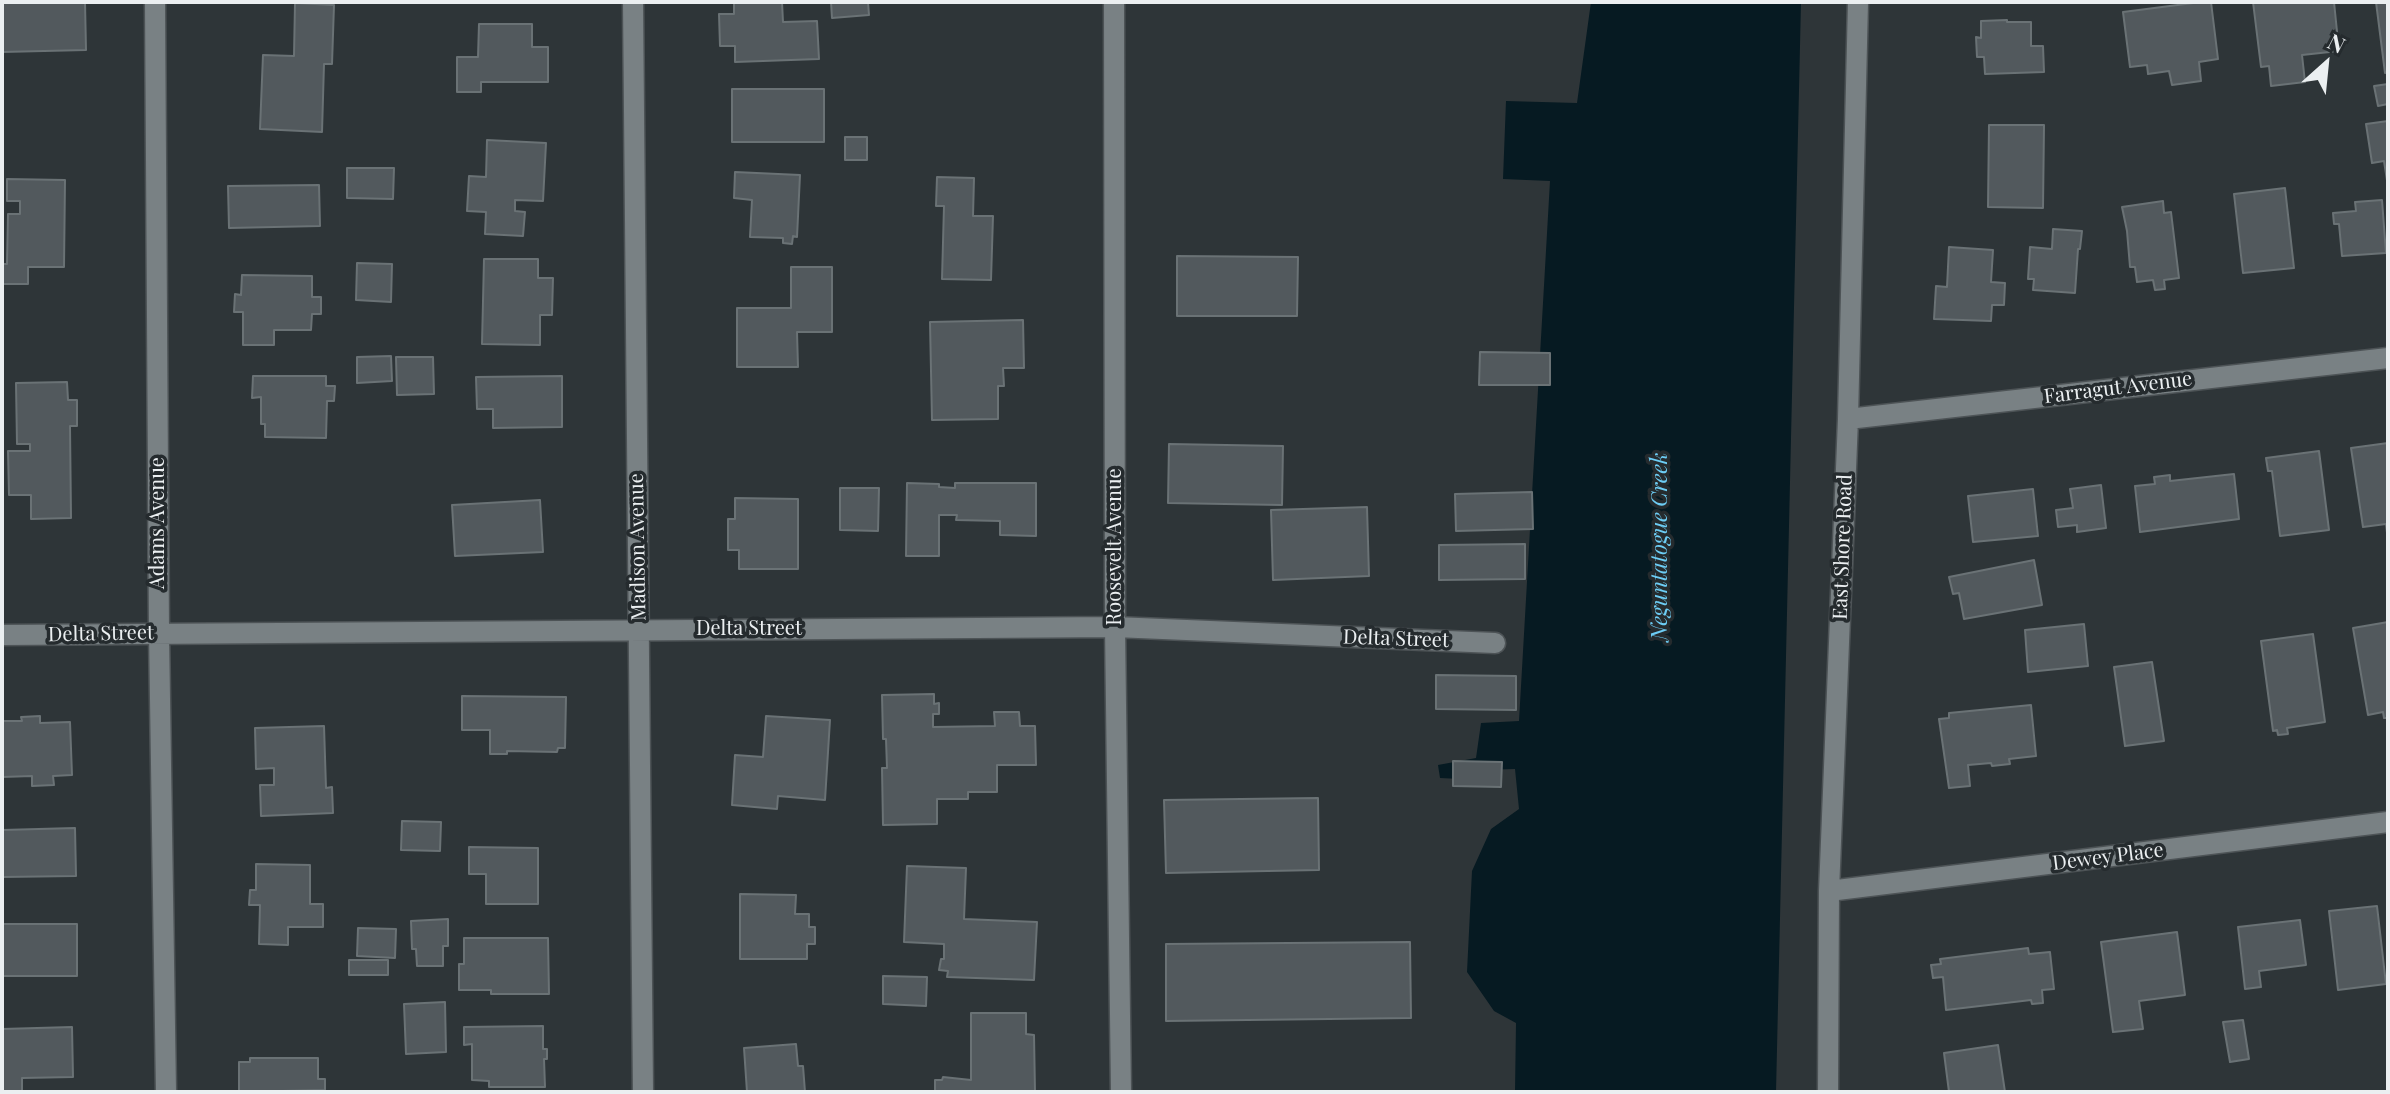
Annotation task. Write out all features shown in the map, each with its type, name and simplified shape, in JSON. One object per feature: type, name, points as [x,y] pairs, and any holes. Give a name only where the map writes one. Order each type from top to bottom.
[{"type":"street","name":"Adams Avenue","points":[[155,2],[166,1092]]},
{"type":"street","name":"Madison Avenue","points":[[633,2],[643,1092]]},
{"type":"street","name":"Roosevelt Avenue","points":[[1114,2],[1115,627],[1121,1092]]},
{"type":"street","name":"East Shore Road","points":[[1828,1092],[1829,891],[1848,419],[1858,2]]},
{"type":"street","name":"Farragut Avenue","points":[[1848,419],[2388,358]]},
{"type":"street","name":"Delta Street","points":[[2,635],[1115,627],[1495,643]]},
{"type":"street","name":"Dewey Place","points":[[1829,891],[2388,822]]},
{"type":"water","name":"Neguntatogue Creek","points":[[1591,2],[1801,2],[1776,1092],[1515,1092],[1516,1023],[1494,1011],[1467,972],[1472,871],[1491,829],[1519,809],[1515,769],[1482,770],[1481,780],[1440,778],[1438,765],[1476,758],[1481,723],[1519,721],[1550,181],[1503,179],[1506,101],[1577,103]]},
{"type":"building","points":[[2,2],[85,2],[86,50],[2,52]]},
{"type":"building","points":[[734,2],[782,2],[783,22],[817,21],[819,59],[735,62],[735,46],[720,46],[719,14],[734,14]]},
{"type":"building","points":[[831,2],[868,2],[869,15],[832,18]]},
{"type":"building","points":[[2211,2],[2218,59],[2199,62],[2201,81],[2172,85],[2169,71],[2148,74],[2147,65],[2130,67],[2123,12]]},
{"type":"building","points":[[2253,2],[2334,2],[2339,51],[2302,55],[2305,82],[2271,86],[2269,66],[2261,67]]},
{"type":"building","points":[[2376,2],[2388,2],[2388,72],[2385,73]]},
{"type":"building","points":[[295,3],[334,5],[332,64],[324,64],[322,132],[260,129],[263,55],[294,56]]},
{"type":"building","points":[[1981,21],[2031,22],[2031,46],[2043,46],[2044,72],[1985,74],[1984,57],[1977,57],[1976,37],[1981,38]]},
{"type":"building","points":[[479,24],[532,24],[532,47],[548,47],[548,82],[481,82],[481,92],[457,92],[457,57],[478,57]]},
{"type":"building","points":[[2388,84],[2388,104],[2378,106],[2374,86]]},
{"type":"building","points":[[732,89],[824,89],[824,142],[732,142]]},
{"type":"building","points":[[2388,121],[2388,187],[2384,161],[2372,163],[2366,124]]},
{"type":"building","points":[[1989,125],[2044,125],[2043,208],[1988,207]]},
{"type":"building","points":[[845,137],[867,137],[867,160],[845,160]]},
{"type":"building","points":[[487,140],[546,143],[543,201],[515,200],[515,211],[525,212],[523,236],[485,234],[486,212],[467,211],[469,176],[486,177]]},
{"type":"building","points":[[347,168],[394,168],[393,199],[347,198]]},
{"type":"building","points":[[735,172],[800,175],[797,237],[793,236],[792,244],[783,243],[783,238],[750,237],[752,200],[734,198]]},
{"type":"building","points":[[937,177],[974,178],[973,216],[993,216],[991,280],[942,279],[944,206],[936,206]]},
{"type":"building","points":[[7,179],[65,180],[64,267],[28,267],[28,284],[3,284],[3,264],[7,264],[8,214],[20,214],[20,201],[7,201]]},
{"type":"building","points":[[319,185],[320,226],[229,228],[228,186]]},
{"type":"building","points":[[2285,188],[2294,268],[2243,273],[2234,194]]},
{"type":"building","points":[[2382,200],[2386,253],[2342,256],[2339,224],[2334,224],[2333,213],[2356,211],[2355,202]]},
{"type":"building","points":[[2163,201],[2164,213],[2171,212],[2179,278],[2164,280],[2165,289],[2155,290],[2153,280],[2137,282],[2135,267],[2130,267],[2122,207]]},
{"type":"building","points":[[2053,229],[2082,231],[2075,293],[2033,290],[2034,279],[2028,279],[2030,247],[2052,249]]},
{"type":"building","points":[[1949,247],[1993,250],[1991,282],[2005,283],[2004,305],[1992,305],[1991,321],[1934,319],[1936,286],[1947,287]]},
{"type":"building","points":[[1177,256],[1298,257],[1297,316],[1177,316]]},
{"type":"building","points":[[484,259],[538,259],[538,278],[553,278],[552,315],[540,315],[540,345],[482,344]]},
{"type":"building","points":[[357,263],[392,264],[391,302],[356,300]]},
{"type":"building","points":[[791,267],[832,267],[832,332],[797,332],[798,367],[737,367],[737,308],[791,308]]},
{"type":"building","points":[[242,275],[312,276],[312,297],[321,297],[321,314],[312,314],[311,330],[274,330],[274,345],[243,345],[243,312],[234,312],[235,294],[241,295]]},
{"type":"building","points":[[1023,320],[1024,368],[1003,368],[1004,386],[998,386],[998,419],[932,420],[930,322]]},
{"type":"building","points":[[1480,352],[1550,353],[1550,385],[1479,385]]},
{"type":"building","points":[[391,356],[392,381],[357,383],[357,357]]},
{"type":"building","points":[[396,357],[433,357],[434,394],[397,395]]},
{"type":"building","points":[[253,376],[326,376],[326,386],[335,386],[334,401],[327,401],[326,438],[265,437],[265,424],[261,424],[261,397],[252,398]]},
{"type":"building","points":[[562,376],[562,427],[493,428],[493,409],[477,409],[476,377]]},
{"type":"building","points":[[67,382],[68,400],[77,400],[77,426],[70,426],[71,518],[31,519],[31,495],[9,495],[8,451],[30,451],[30,444],[17,444],[16,383]]},
{"type":"building","points":[[2388,443],[2388,542],[2386,524],[2363,527],[2351,448]]},
{"type":"building","points":[[1169,444],[1283,446],[1282,505],[1168,503]]},
{"type":"building","points":[[2319,451],[2329,530],[2280,536],[2272,471],[2268,471],[2266,458]]},
{"type":"building","points":[[2234,474],[2239,519],[2140,532],[2135,486],[2155,484],[2154,477],[2170,475],[2170,481]]},
{"type":"building","points":[[907,483],[955,488],[955,483],[1036,483],[1036,536],[1000,535],[1000,521],[956,520],[957,515],[939,515],[939,556],[906,556]]},
{"type":"building","points":[[2101,485],[2106,528],[2077,532],[2077,525],[2058,527],[2056,510],[2073,508],[2070,489]]},
{"type":"building","points":[[840,488],[879,488],[878,531],[840,530]]},
{"type":"building","points":[[2033,489],[2038,536],[1973,542],[1968,496]]},
{"type":"building","points":[[1532,492],[1533,529],[1456,531],[1455,494]]},
{"type":"building","points":[[735,498],[798,499],[798,569],[739,569],[739,550],[728,550],[728,519],[735,519]]},
{"type":"building","points":[[540,500],[543,552],[455,556],[452,505]]},
{"type":"building","points":[[1367,507],[1369,576],[1273,580],[1271,510]]},
{"type":"building","points":[[1525,544],[1525,579],[1439,580],[1439,545]]},
{"type":"building","points":[[2034,560],[2042,605],[1964,619],[1959,593],[1953,594],[1949,577]]},
{"type":"building","points":[[2388,622],[2388,718],[2384,718],[2383,712],[2368,715],[2353,628]]},
{"type":"building","points":[[2084,624],[2088,666],[2028,672],[2025,630]]},
{"type":"building","points":[[2313,634],[2325,722],[2287,728],[2288,734],[2278,735],[2277,730],[2273,731],[2261,641]]},
{"type":"building","points":[[2152,662],[2164,741],[2125,746],[2114,667]]},
{"type":"building","points":[[1436,675],[1516,676],[1516,710],[1436,709]]},
{"type":"building","points":[[934,694],[934,704],[939,703],[939,714],[933,714],[933,727],[995,726],[994,712],[1019,712],[1020,726],[1035,726],[1036,765],[997,765],[997,792],[968,792],[968,799],[937,799],[937,824],[883,825],[882,768],[887,768],[882,695]]},
{"type":"building","points":[[462,696],[566,697],[565,748],[558,748],[557,752],[507,751],[507,754],[490,754],[490,730],[462,730]]},
{"type":"building","points":[[2031,705],[2036,756],[2009,759],[2010,764],[1968,765],[1970,786],[1949,788],[1939,719],[1949,718],[1949,713]]},
{"type":"building","points":[[40,716],[40,723],[70,722],[72,775],[53,776],[54,785],[32,786],[32,776],[2,777],[2,721],[22,721],[21,717]]},
{"type":"building","points":[[766,716],[830,720],[825,800],[778,796],[777,809],[732,805],[735,755],[763,757]]},
{"type":"building","points":[[324,726],[326,788],[332,787],[333,813],[261,816],[260,785],[274,785],[274,768],[256,769],[255,728]]},
{"type":"building","points":[[1453,761],[1502,762],[1501,787],[1453,786]]},
{"type":"building","points":[[1318,798],[1319,870],[1166,873],[1164,800]]},
{"type":"building","points":[[402,821],[441,822],[440,851],[401,850]]},
{"type":"building","points":[[75,828],[76,876],[2,877],[2,830]]},
{"type":"building","points":[[469,847],[538,848],[538,904],[486,904],[486,874],[469,874]]},
{"type":"building","points":[[256,864],[310,865],[310,904],[323,904],[323,927],[288,927],[288,945],[259,944],[260,905],[249,905],[250,890],[256,890]]},
{"type":"building","points":[[907,866],[966,868],[964,919],[1037,922],[1034,980],[947,977],[948,971],[939,970],[941,959],[944,959],[944,944],[904,942]]},
{"type":"building","points":[[740,894],[796,895],[795,914],[809,914],[809,927],[815,927],[815,944],[807,944],[807,959],[740,959]]},
{"type":"building","points":[[2377,906],[2386,984],[2338,990],[2329,911]]},
{"type":"building","points":[[448,919],[448,946],[443,946],[443,966],[417,966],[416,949],[412,949],[411,921]]},
{"type":"building","points":[[2300,920],[2306,965],[2259,971],[2261,987],[2245,989],[2238,927]]},
{"type":"building","points":[[2,924],[77,924],[77,976],[2,976]]},
{"type":"building","points":[[358,928],[396,929],[395,958],[357,956]]},
{"type":"building","points":[[2177,932],[2185,995],[2139,1001],[2143,1029],[2113,1032],[2101,942]]},
{"type":"building","points":[[464,938],[548,938],[549,994],[491,994],[491,990],[459,990],[459,964],[464,964]]},
{"type":"building","points":[[1410,942],[1411,1018],[1166,1021],[1166,944]]},
{"type":"building","points":[[2028,948],[2029,954],[2050,952],[2054,989],[2042,990],[2043,1003],[2032,1004],[2031,1000],[1946,1010],[1943,977],[1933,978],[1931,965],[1941,964],[1940,959]]},
{"type":"building","points":[[349,960],[388,960],[388,975],[349,975]]},
{"type":"building","points":[[883,976],[927,977],[926,1006],[883,1004]]},
{"type":"building","points":[[445,1002],[446,1052],[406,1054],[404,1004]]},
{"type":"building","points":[[971,1013],[1026,1013],[1026,1034],[1034,1035],[1035,1092],[935,1092],[935,1080],[942,1080],[943,1077],[971,1080]]},
{"type":"building","points":[[2243,1020],[2249,1059],[2230,1062],[2223,1022]]},
{"type":"building","points":[[543,1026],[543,1049],[547,1049],[547,1059],[544,1059],[545,1087],[489,1087],[489,1081],[472,1080],[472,1044],[464,1045],[464,1027]]},
{"type":"building","points":[[72,1027],[73,1077],[22,1078],[22,1092],[2,1092],[2,1029]]},
{"type":"building","points":[[796,1044],[798,1066],[803,1066],[805,1092],[747,1092],[744,1048]]},
{"type":"building","points":[[1998,1045],[2005,1092],[1949,1092],[1944,1053]]},
{"type":"building","points":[[250,1058],[318,1058],[318,1079],[325,1079],[325,1090],[239,1092],[239,1062],[250,1062]]}]
